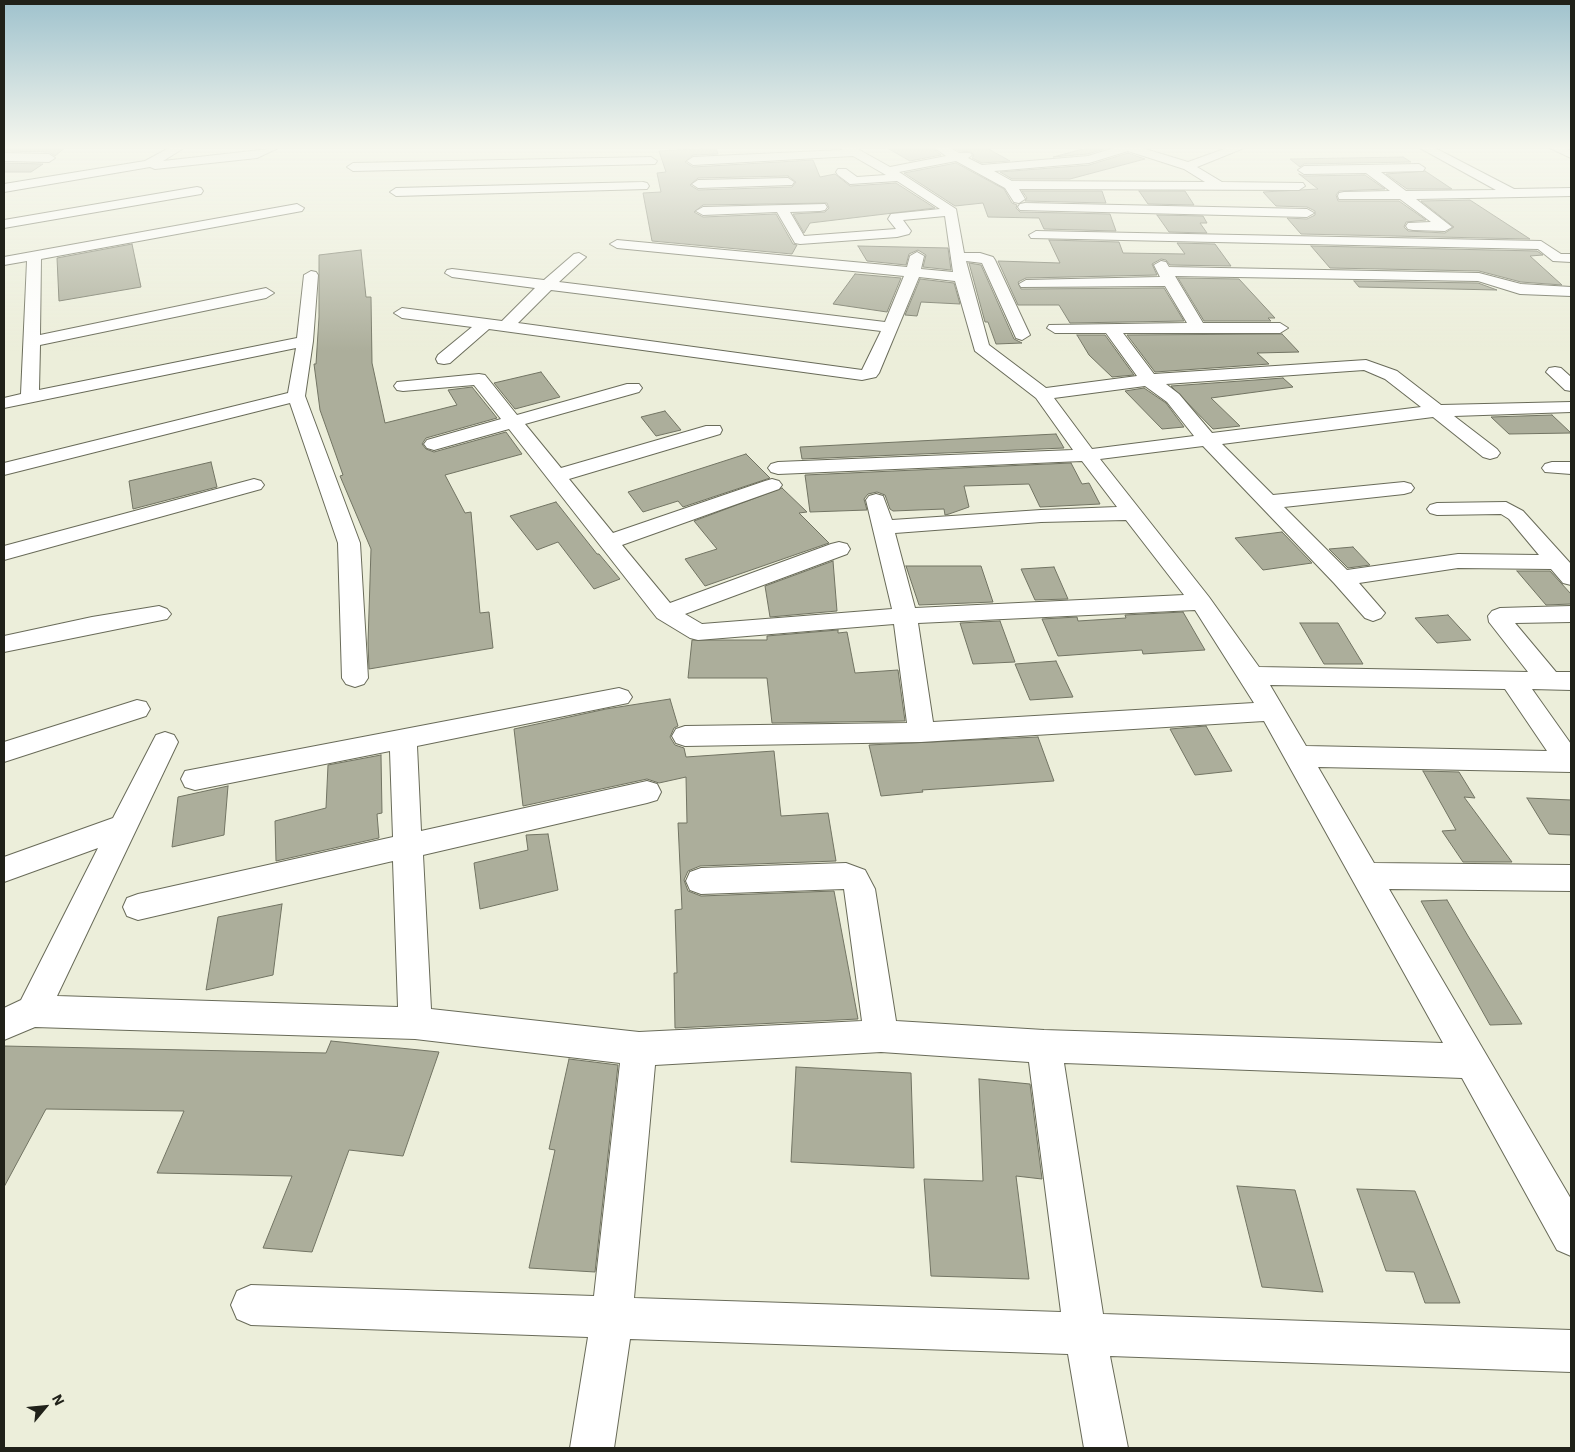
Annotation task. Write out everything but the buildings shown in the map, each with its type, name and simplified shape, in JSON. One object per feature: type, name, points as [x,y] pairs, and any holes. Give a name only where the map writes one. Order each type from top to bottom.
[{"type":"street","points":[[4,224],[54,216]]},
{"type":"street","points":[[4,261],[254,216]]},
{"type":"street","points":[[704,216],[706,227]]},
{"type":"street","points":[[786,216],[800,240],[897,233],[904,230],[895,218],[910,216]]},
{"type":"street","points":[[952,216],[960,267],[981,347],[1042,394],[1201,602],[1252,676],[1571,1236]]},
{"type":"street","points":[[1028,216],[1037,240],[1141,238],[1541,245],[1558,258],[1571,258]]},
{"type":"street","points":[[1397,226],[1444,227],[1430,216]]},
{"type":"street","points":[[1141,238],[1167,276],[1197,327]]},
{"type":"street","points":[[617,244],[913,273],[960,267],[980,257],[988,260],[1022,336]]},
{"type":"street","points":[[30,398],[34,255]]},
{"type":"street","points":[[402,313],[862,375],[870,373],[913,273],[917,256]]},
{"type":"street","points":[[506,326],[547,285],[579,257]]},
{"type":"street","points":[[452,273],[889,327]]},
{"type":"street","points":[[311,275],[305,342],[296,396],[349,543],[355,678]]},
{"type":"street","points":[[1026,284],[1167,276],[1479,277],[1520,289],[1571,291]]},
{"type":"street","points":[[32,342],[266,293]]},
{"type":"street","points":[[444,359],[486,324]]},
{"type":"street","points":[[1055,328],[1280,328]]},
{"type":"street","points":[[1111,328],[1149,380],[1173,398],[1207,439],[1270,502],[1342,578],[1372,613]]},
{"type":"street","points":[[4,403],[305,342]]},
{"type":"street","points":[[1042,394],[1149,380],[1366,365],[1391,375],[1490,453]]},
{"type":"street","points":[[1563,372],[1571,386]]},
{"type":"street","points":[[403,386],[479,379],[664,613],[698,632],[905,616],[1201,602]]},
{"type":"street","points":[[434,444],[633,388]]},
{"type":"street","points":[[4,469],[296,396]]},
{"type":"street","points":[[609,542],[775,477],[1087,455],[1435,411],[1571,407]]},
{"type":"street","points":[[556,476],[713,430]]},
{"type":"street","points":[[4,553],[254,485]]},
{"type":"street","points":[[1270,502],[1404,488]]},
{"type":"street","points":[[876,500],[905,616],[921,732]]},
{"type":"street","points":[[1436,509],[1506,508],[1516,515],[1564,570]]},
{"type":"street","points":[[883,527],[1041,516],[1134,513]]},
{"type":"street","points":[[664,613],[838,549]]},
{"type":"street","points":[[1342,578],[1458,562],[1564,570]]},
{"type":"street","points":[[4,644],[92,625],[159,614]]},
{"type":"street","points":[[1560,681],[1501,622],[1500,616],[1571,614]]},
{"type":"street","points":[[1252,676],[1560,681]]},
{"type":"street","points":[[1512,680],[1570,762]]},
{"type":"street","points":[[195,779],[619,697]]},
{"type":"street","points":[[4,752],[137,709]]},
{"type":"street","points":[[685,736],[921,732],[1272,711]]},
{"type":"street","points":[[403,738],[415,1023]]},
{"type":"street","points":[[165,742],[124,826],[18,1017],[415,1023],[639,1049],[881,1036],[1044,1046],[1470,1061]]},
{"type":"street","points":[[1298,756],[1570,762]]},
{"type":"street","points":[[138,907],[647,792]]},
{"type":"street","points":[[4,870],[124,826]]},
{"type":"street","points":[[701,881],[846,876],[854,880],[860,889],[881,1036]]},
{"type":"street","points":[[1366,876],[1571,878]]},
{"type":"street","points":[[1044,1046],[1085,1333],[1106,1448]]},
{"type":"street","points":[[592,1448],[612,1318],[639,1049]]},
{"type":"street","points":[[251,1305],[1571,1351]]}]
